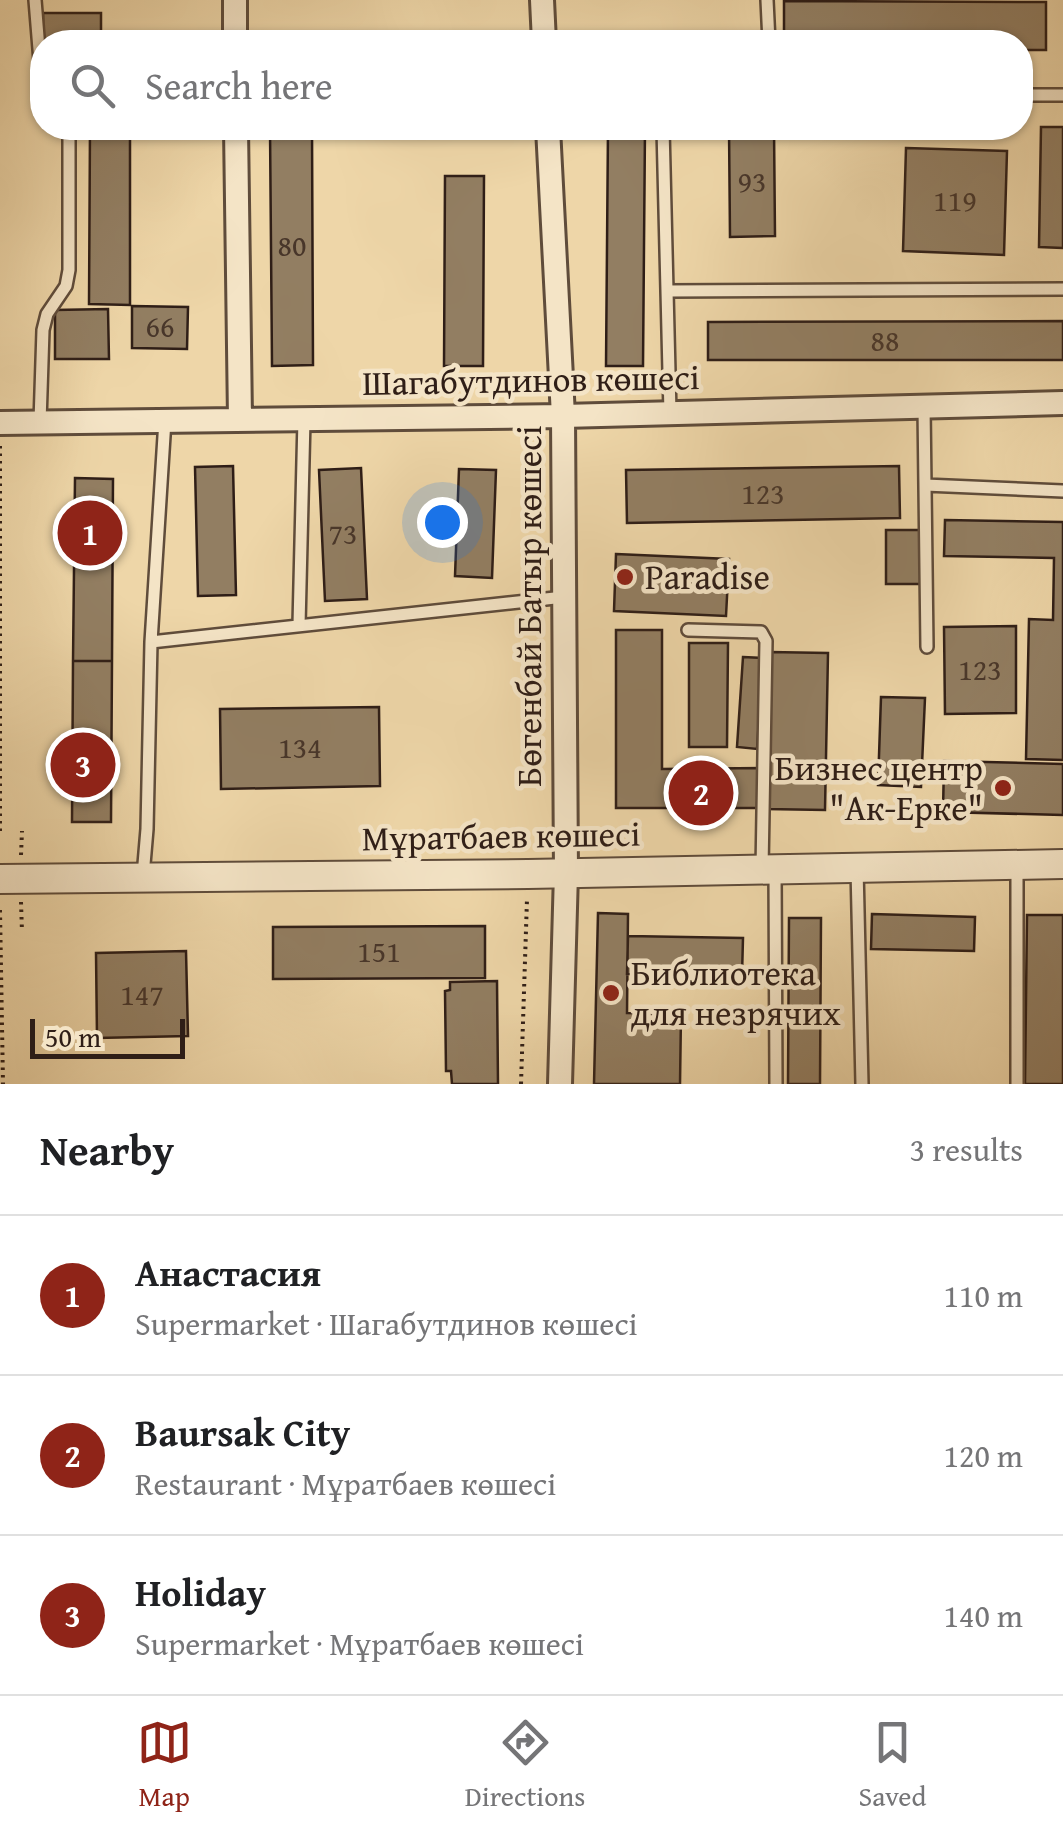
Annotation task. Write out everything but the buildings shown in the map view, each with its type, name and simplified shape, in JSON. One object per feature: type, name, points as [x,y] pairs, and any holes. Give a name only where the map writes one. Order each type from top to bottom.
[{"type":"street","points":[[234,0],[235,30]]},
{"type":"street","points":[[542,0],[543,30]]},
{"type":"street","points":[[236,140],[240,420]]},
{"type":"street","name":"Бөгенбай Батыр көшесі","points":[[549,140],[563,416],[566,873],[560,1084]]},
{"type":"street","name":"Шагабутдинов көшесі","points":[[0,424],[1063,404]]},
{"type":"street","name":"Мұратбаев көшесі","points":[[0,879],[1063,864]]},
{"type":"lane","points":[[35,0],[37,30]]},
{"type":"lane","points":[[767,0],[768,30]]},
{"type":"lane","points":[[1033,95],[1063,94]]},
{"type":"lane","points":[[40,422],[42,330],[66,286],[69,270],[69,140]]},
{"type":"lane","points":[[664,140],[670,413]]},
{"type":"lane","points":[[667,291],[1063,290]]},
{"type":"lane","points":[[924,407],[927,648]]},
{"type":"lane","points":[[300,625],[304,419]]},
{"type":"lane","points":[[143,878],[151,642],[165,420]]},
{"type":"lane","points":[[925,485],[1063,490]]},
{"type":"lane","points":[[151,642],[564,597]]},
{"type":"lane","points":[[688,630],[761,632],[766,641],[776,1084]]},
{"type":"lane","points":[[1017,865],[1017,1084]]},
{"type":"lane","points":[[857,868],[862,1084]]},
{"type":"path","points":[[0,424],[0,831]]},
{"type":"path","points":[[21,856],[22,830]]},
{"type":"path","points":[[521,1084],[528,874]]},
{"type":"path","points":[[21,902],[22,932]]},
{"type":"path","points":[[0,910],[3,1084]]},
{"type":"place","name":"Анастасия","points":[[90,533]]},
{"type":"place","name":"Paradise","points":[[625,577]]},
{"type":"place","name":"Hоliday","points":[[83,765]]},
{"type":"place","name":"Бизнес центр \"Ак-Ерке\"","points":[[1003,788]]},
{"type":"place","name":"Baursak City","points":[[701,793]]},
{"type":"place","name":"Библиотека для незрячих","points":[[611,993]]}]
